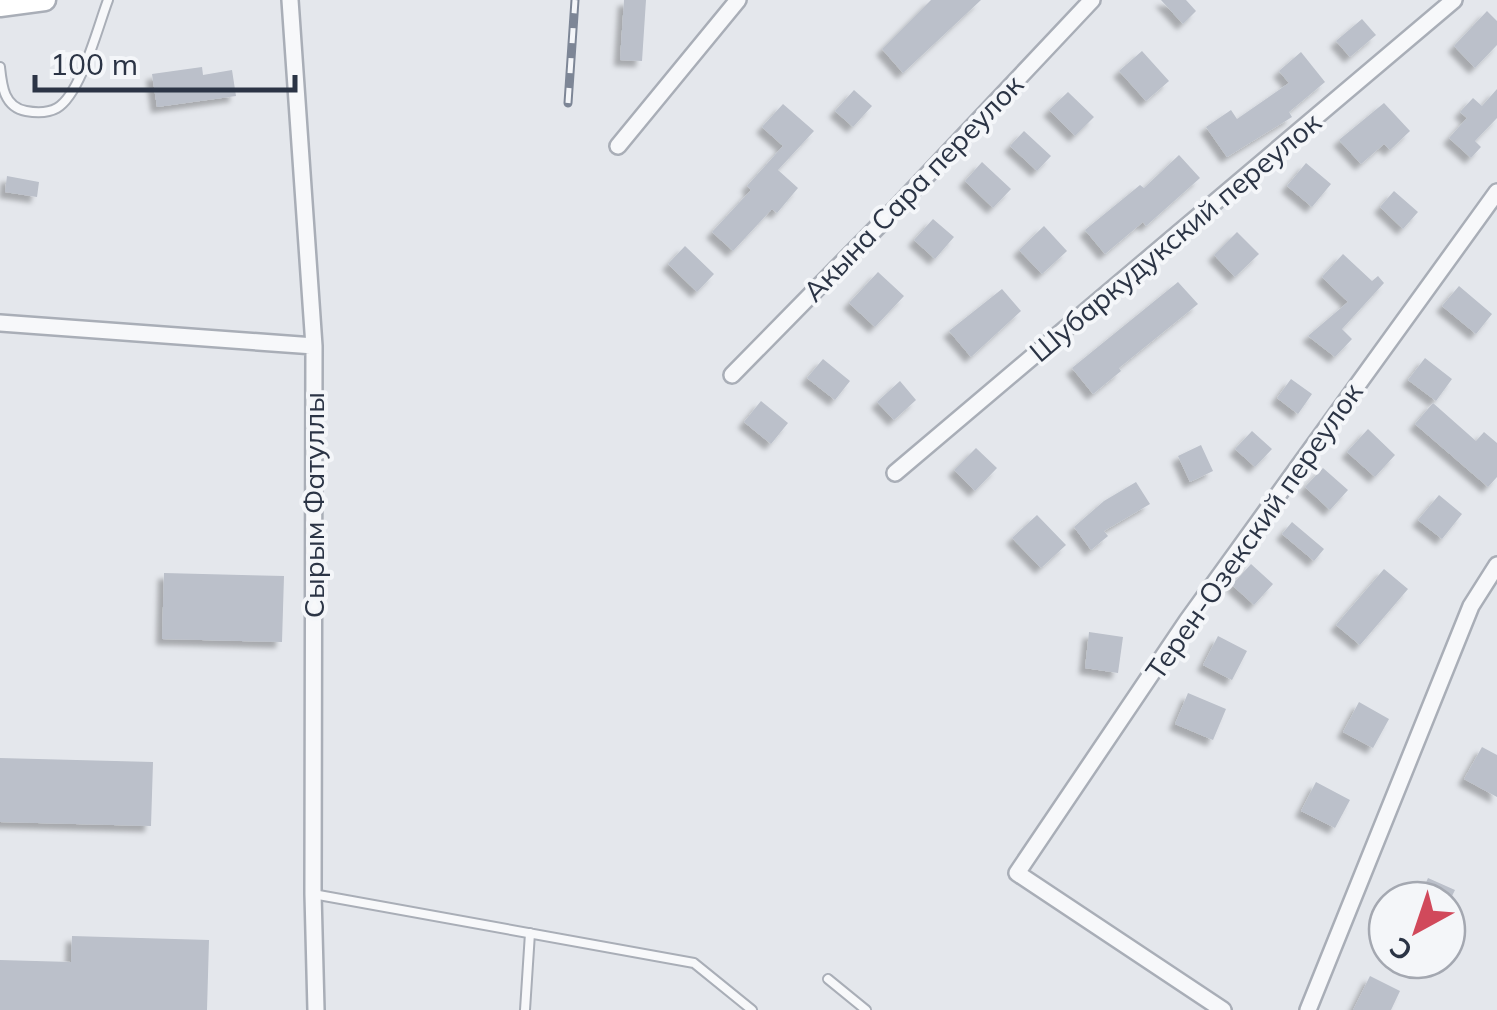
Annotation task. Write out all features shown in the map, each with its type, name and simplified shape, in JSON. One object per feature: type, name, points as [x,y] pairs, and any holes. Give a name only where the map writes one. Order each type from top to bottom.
[{"type":"main road","points":[[0,6],[45,0]]},
{"type":"street","name":"Сырым Фатуллы","points":[[290,0],[314,346],[316,1010]]},
{"type":"street","points":[[618,146],[738,0]]},
{"type":"street","name":"Акына Сара переулок","points":[[732,375],[1092,0]]},
{"type":"street","name":"Шубаркудукский переулок","points":[[895,473],[1454,0]]},
{"type":"street","name":"Терен-Озекский переулок","points":[[1223,1010],[1017,873],[1187,621],[1497,192]]},
{"type":"street","points":[[0,323],[314,346]]},
{"type":"street","points":[[1308,1010],[1470,606],[1497,565]]},
{"type":"lane","points":[[0,67],[3,94],[19,110],[40,113],[57,108],[72,94],[108,0]]},
{"type":"lane","points":[[313,894],[694,962],[752,1010]]},
{"type":"lane","points":[[525,1010],[530,933]]},
{"type":"lane","points":[[828,979],[866,1010]]},
{"type":"building","points":[[624,0],[646,0],[642,61],[620,60]]},
{"type":"building","points":[[931,0],[981,0],[903,73],[882,49]]},
{"type":"building","points":[[1161,0],[1186,0],[1196,11],[1183,24]]},
{"type":"building","points":[[1487,11],[1497,21],[1497,45],[1475,68],[1454,46]]},
{"type":"building","points":[[1362,19],[1376,35],[1350,57],[1336,41]]},
{"type":"building","points":[[1142,51],[1169,81],[1146,101],[1119,71]]},
{"type":"building","points":[[1301,52],[1325,82],[1289,112],[1292,117],[1227,157],[1206,127],[1231,110],[1237,119],[1289,83],[1279,71]]},
{"type":"building","points":[[202,67],[203,75],[232,70],[236,96],[157,107],[152,74]]},
{"type":"building","points":[[1497,89],[1497,118],[1475,141],[1481,147],[1471,158],[1449,138],[1467,118],[1460,112],[1473,98],[1482,106]]},
{"type":"building","points":[[854,90],[872,106],[853,127],[835,111]]},
{"type":"building","points":[[1068,92],[1094,117],[1075,136],[1049,110]]},
{"type":"building","points":[[1384,103],[1410,131],[1390,150],[1384,144],[1361,164],[1339,140]]},
{"type":"building","points":[[783,104],[814,131],[778,170],[798,188],[777,213],[772,209],[733,251],[712,232],[751,190],[747,186],[783,146],[762,127]]},
{"type":"building","points":[[1024,131],[1051,156],[1037,171],[1010,146]]},
{"type":"building","points":[[1179,155],[1200,178],[1146,226],[1143,222],[1105,254],[1085,230],[1140,185],[1144,188]]},
{"type":"building","points":[[982,162],[1011,189],[993,208],[965,181]]},
{"type":"building","points":[[1306,163],[1331,184],[1312,207],[1287,186]]},
{"type":"building","points":[[7,176],[39,182],[37,197],[5,192]]},
{"type":"building","points":[[1394,191],[1418,212],[1403,229],[1380,207]]},
{"type":"building","points":[[933,219],[954,237],[935,259],[914,240]]},
{"type":"building","points":[[1044,226],[1067,251],[1042,274],[1019,250]]},
{"type":"building","points":[[1237,232],[1259,254],[1235,277],[1214,255]]},
{"type":"building","points":[[685,246],[714,274],[697,292],[668,264]]},
{"type":"building","points":[[1343,254],[1372,281],[1378,276],[1384,283],[1342,329],[1352,339],[1335,357],[1308,336],[1348,302],[1322,277]]},
{"type":"building","points":[[878,272],[904,296],[875,327],[849,303]]},
{"type":"building","points":[[1178,282],[1198,304],[1093,394],[1072,368]]},
{"type":"building","points":[[1459,286],[1492,314],[1476,334],[1442,306]]},
{"type":"building","points":[[1002,289],[1021,311],[971,357],[949,331]]},
{"type":"building","points":[[1425,358],[1452,379],[1436,401],[1408,380]]},
{"type":"building","points":[[823,359],[850,381],[835,400],[807,378]]},
{"type":"building","points":[[1291,379],[1312,394],[1298,414],[1277,398]]},
{"type":"building","points":[[900,381],[916,400],[894,420],[877,402]]},
{"type":"building","points":[[761,401],[788,423],[771,444],[744,422]]},
{"type":"building","points":[[1433,403],[1476,441],[1484,432],[1497,443],[1497,477],[1488,487],[1415,424]]},
{"type":"building","points":[[1368,429],[1395,455],[1375,477],[1347,452]]},
{"type":"building","points":[[1252,431],[1272,449],[1255,467],[1235,449]]},
{"type":"building","points":[[1201,445],[1213,471],[1190,482],[1178,456]]},
{"type":"building","points":[[976,448],[997,468],[975,491],[954,470]]},
{"type":"building","points":[[1323,468],[1348,490],[1330,510],[1305,487]]},
{"type":"building","points":[[1136,482],[1150,504],[1104,531],[1108,536],[1091,550],[1074,527],[1104,501]]},
{"type":"building","points":[[1439,495],[1462,514],[1442,539],[1418,520]]},
{"type":"building","points":[[1037,515],[1066,545],[1041,568],[1012,538]]},
{"type":"building","points":[[1292,522],[1324,549],[1314,561],[1282,534]]},
{"type":"building","points":[[1251,564],[1273,584],[1254,605],[1232,585]]},
{"type":"building","points":[[1384,569],[1408,589],[1360,645],[1336,625]]},
{"type":"building","points":[[164,573],[284,576],[282,642],[162,639]]},
{"type":"building","points":[[1089,632],[1123,637],[1118,673],[1085,668]]},
{"type":"building","points":[[1218,636],[1247,651],[1232,680],[1203,665]]},
{"type":"building","points":[[1188,693],[1226,709],[1213,740],[1175,724]]},
{"type":"building","points":[[1359,702],[1389,719],[1373,748],[1343,732]]},
{"type":"building","points":[[1482,747],[1497,755],[1497,797],[1464,779]]},
{"type":"building","points":[[0,758],[153,762],[151,826],[0,822]]},
{"type":"building","points":[[1316,782],[1350,800],[1335,828],[1301,811]]},
{"type":"building","points":[[72,936],[209,940],[207,1010],[0,1010],[0,960],[71,962]]},
{"type":"building","points":[[1368,980],[1378,980],[1400,991],[1391,1010],[1353,1010]]},
{"type":"railway","points":[[568,103],[575,0]]}]
